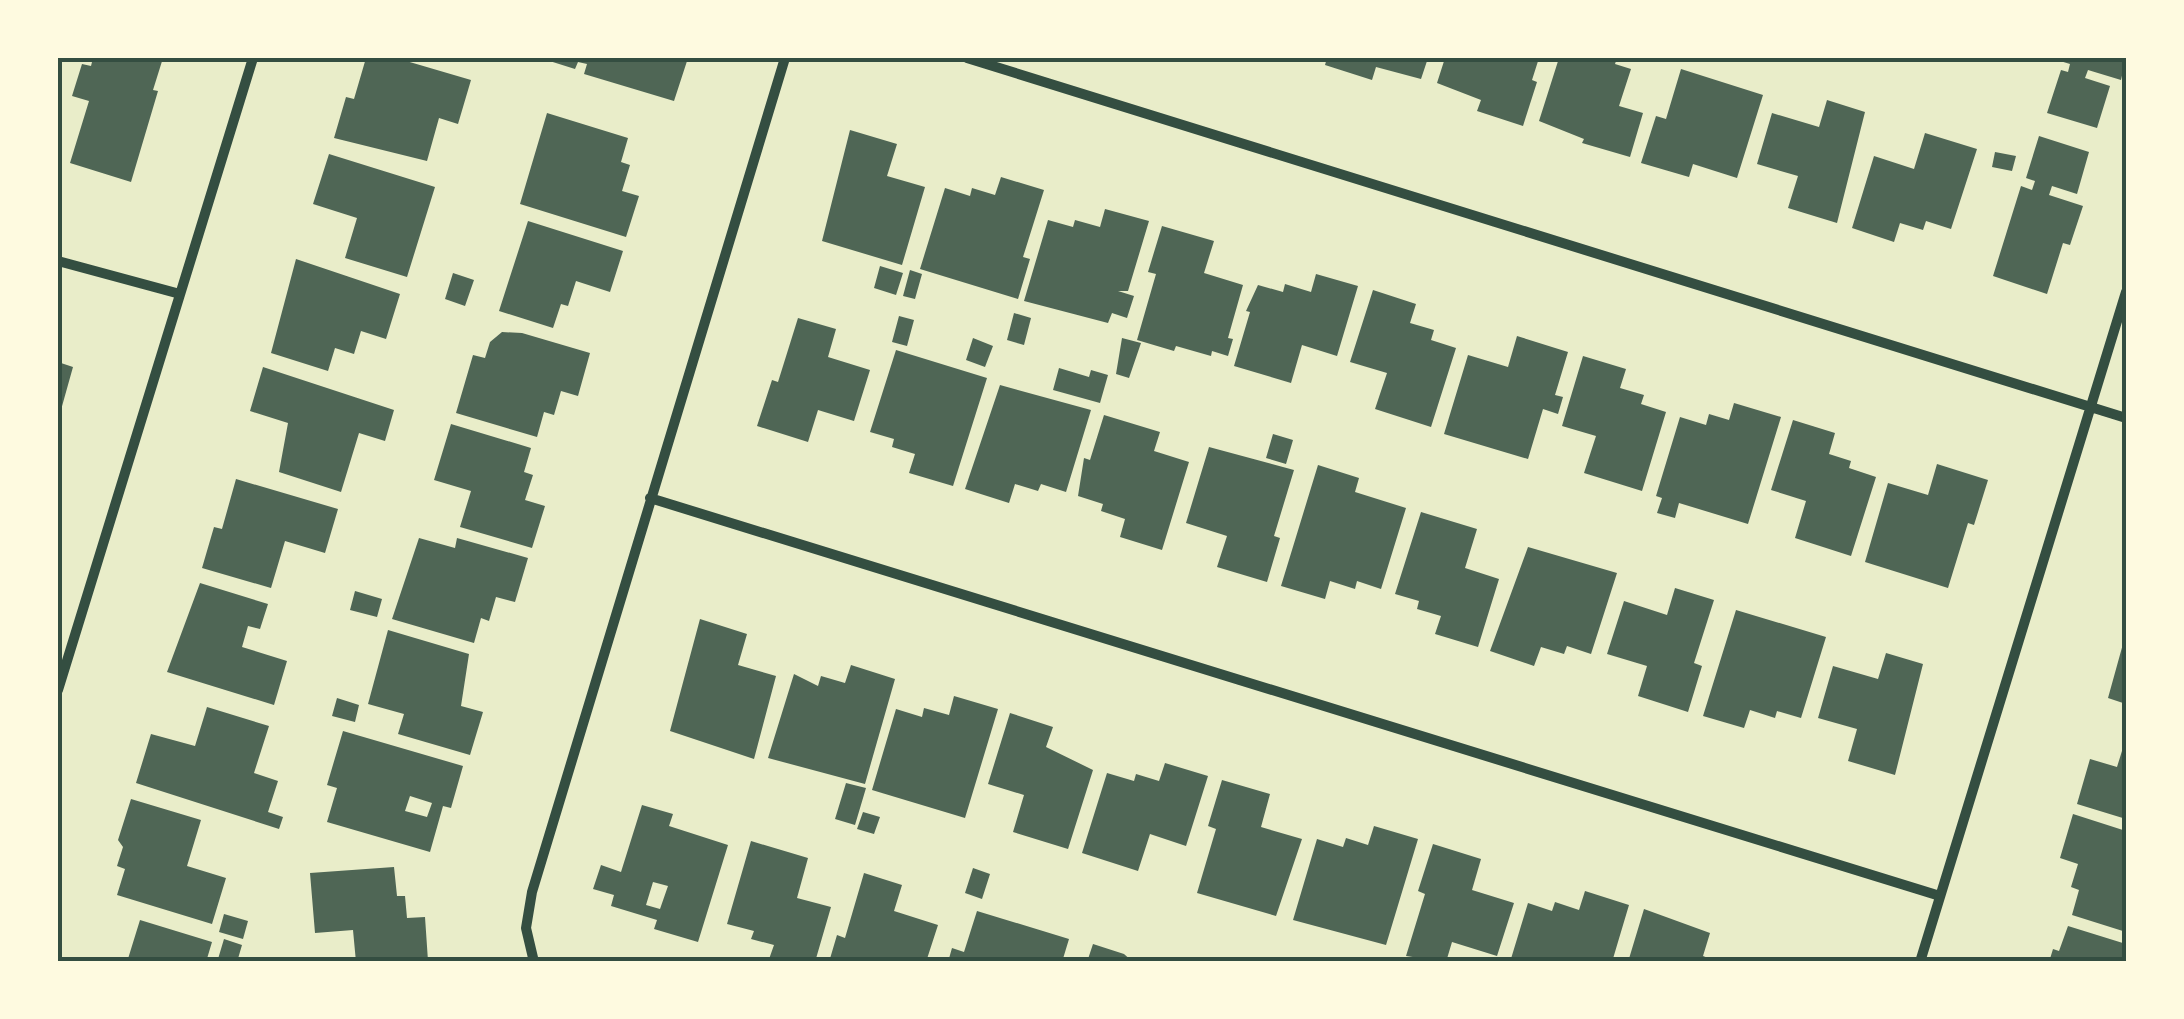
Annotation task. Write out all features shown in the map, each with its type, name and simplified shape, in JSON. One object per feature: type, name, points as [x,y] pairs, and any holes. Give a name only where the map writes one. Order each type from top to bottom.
[{"type":"street","points":[[58,690],[253,58]]},
{"type":"street","points":[[534,962],[526,928],[532,892],[785,58]]},
{"type":"street","points":[[967,58],[2126,418]]},
{"type":"street","points":[[58,261],[180,294]]},
{"type":"street","points":[[1920,962],[2126,292]]},
{"type":"street","points":[[650,498],[1940,896]]},
{"type":"building","points":[[93,58],[163,58],[153,90],[158,91],[131,182],[70,163],[89,101],[72,96],[82,64],[91,66]]},
{"type":"building","points":[[366,58],[396,58],[471,80],[458,124],[439,118],[427,161],[334,138],[346,97],[354,99]]},
{"type":"building","points":[[540,58],[688,58],[674,101],[584,74],[587,64],[578,62],[575,69]]},
{"type":"building","points":[[1327,58],[1428,58],[1421,79],[1376,67],[1372,80],[1325,65]]},
{"type":"building","points":[[1445,58],[1539,58],[1532,80],[1537,82],[1523,126],[1477,111],[1481,100],[1437,83]]},
{"type":"building","points":[[1559,58],[1617,58],[1615,64],[1631,69],[1619,106],[1643,113],[1630,157],[1582,143],[1584,139],[1539,121]]},
{"type":"building","points":[[2126,58],[2121,80],[2088,70],[2085,78],[2110,86],[2097,128],[2047,113],[2061,70],[2068,72],[2070,64],[2060,61]]},
{"type":"building","points":[[1681,69],[1763,95],[1737,178],[1693,164],[1689,177],[1641,163],[1656,116],[1666,119]]},
{"type":"building","points":[[1827,100],[1865,112],[1837,223],[1788,208],[1798,176],[1757,164],[1772,113],[1819,127]]},
{"type":"building","points":[[547,113],[628,138],[621,162],[630,165],[622,191],[639,196],[626,237],[520,204]]},
{"type":"building","points":[[850,130],[897,144],[887,176],[925,187],[902,265],[822,241]]},
{"type":"building","points":[[1925,133],[1977,149],[1951,229],[1926,221],[1923,230],[1900,223],[1894,242],[1852,228],[1874,156],[1914,169]]},
{"type":"building","points":[[2039,136],[2089,152],[2077,194],[2052,186],[2049,195],[2083,206],[2070,245],[2063,243],[2047,294],[1993,276],[2021,186],[2032,190],[2035,181],[2026,178]]},
{"type":"building","points":[[1995,152],[2016,156],[2012,171],[1992,167]]},
{"type":"building","points":[[329,154],[435,187],[407,277],[345,258],[357,218],[313,204]]},
{"type":"building","points":[[1001,177],[1044,190],[1023,257],[1030,259],[1018,299],[920,269],[945,188],[970,196],[972,188],[995,195]]},
{"type":"building","points":[[1105,209],[1149,221],[1128,291],[1118,291],[1134,296],[1127,318],[1112,313],[1108,323],[1024,301],[1048,220],[1073,227],[1075,220],[1100,227]]},
{"type":"building","points":[[528,221],[623,251],[610,292],[576,281],[568,306],[561,304],[553,328],[499,311]]},
{"type":"building","points":[[1162,226],[1214,241],[1204,273],[1243,285],[1228,338],[1233,339],[1228,356],[1212,351],[1211,356],[1176,346],[1174,351],[1137,340],[1156,274],[1148,272]]},
{"type":"building","points":[[296,259],[400,294],[386,339],[361,331],[354,354],[335,348],[328,371],[271,353]]},
{"type":"building","points":[[880,266],[903,273],[896,295],[874,288]]},
{"type":"building","points":[[910,270],[922,274],[915,299],[903,296]]},
{"type":"building","points":[[453,273],[474,280],[465,306],[445,299]]},
{"type":"building","points":[[1316,274],[1358,286],[1337,356],[1302,345],[1291,383],[1234,366],[1250,312],[1246,311],[1258,285],[1283,292],[1285,284],[1311,292]]},
{"type":"building","points":[[1373,290],[1416,304],[1410,323],[1434,330],[1431,340],[1456,348],[1431,427],[1375,409],[1387,373],[1350,362]]},
{"type":"building","points":[[1014,313],[1031,318],[1024,345],[1007,340]]},
{"type":"building","points":[[899,316],[914,320],[907,346],[892,342]]},
{"type":"building","points":[[798,318],[836,329],[828,357],[870,370],[854,421],[818,410],[808,442],[757,426],[772,380],[778,382]]},
{"type":"building","points":[[502,332],[522,333],[590,353],[578,396],[561,391],[554,415],[544,412],[537,437],[456,413],[473,355],[485,358],[490,342]]},
{"type":"building","points":[[1517,336],[1568,352],[1555,395],[1563,397],[1558,414],[1543,409],[1528,459],[1444,434],[1468,355],[1508,367]]},
{"type":"building","points":[[973,338],[993,346],[985,367],[966,360]]},
{"type":"building","points":[[1122,338],[1141,343],[1129,378],[1116,374]]},
{"type":"building","points":[[896,350],[987,378],[953,486],[909,473],[915,454],[892,447],[894,439],[870,432]]},
{"type":"building","points":[[1583,356],[1626,369],[1620,388],[1644,395],[1641,404],[1666,412],[1642,491],[1584,473],[1596,436],[1562,426]]},
{"type":"building","points":[[58,362],[73,367],[59,417],[58,417]]},
{"type":"building","points":[[263,367],[394,410],[385,441],[359,433],[341,492],[279,472],[288,423],[250,411]]},
{"type":"building","points":[[1059,368],[1089,377],[1091,370],[1108,375],[1100,403],[1053,390]]},
{"type":"building","points":[[1000,385],[1091,410],[1066,492],[1041,484],[1038,491],[1015,484],[1009,503],[965,489]]},
{"type":"building","points":[[1734,403],[1781,417],[1748,524],[1679,503],[1675,518],[1657,513],[1662,498],[1656,496],[1680,417],[1706,425],[1709,414],[1729,420]]},
{"type":"building","points":[[1104,415],[1160,432],[1154,451],[1189,462],[1162,550],[1120,537],[1125,519],[1101,511],[1103,504],[1078,496],[1084,458],[1090,460]]},
{"type":"building","points":[[1793,420],[1835,433],[1829,454],[1851,461],[1849,468],[1876,477],[1851,556],[1795,538],[1806,501],[1771,490]]},
{"type":"building","points":[[451,424],[531,448],[524,472],[533,475],[525,500],[545,506],[532,548],[460,527],[471,491],[434,480]]},
{"type":"building","points":[[1273,434],[1293,440],[1286,464],[1266,458]]},
{"type":"building","points":[[1209,447],[1294,470],[1274,536],[1280,538],[1267,582],[1217,567],[1227,536],[1186,523]]},
{"type":"building","points":[[1937,464],[1988,480],[1974,525],[1968,523],[1948,588],[1865,562],[1888,483],[1928,495]]},
{"type":"building","points":[[1318,465],[1359,478],[1355,492],[1406,508],[1381,589],[1357,581],[1355,589],[1330,581],[1325,599],[1281,586]]},
{"type":"building","points":[[236,479],[338,509],[325,553],[285,541],[271,588],[202,568],[214,527],[222,529]]},
{"type":"building","points":[[1421,512],[1477,529],[1465,568],[1499,579],[1478,647],[1435,634],[1441,616],[1417,609],[1419,601],[1395,594]]},
{"type":"building","points":[[419,538],[455,548],[457,538],[528,558],[515,602],[496,597],[489,621],[481,618],[474,643],[392,619]]},
{"type":"building","points":[[1528,547],[1617,573],[1591,654],[1567,646],[1564,654],[1541,647],[1534,666],[1490,651]]},
{"type":"building","points":[[200,583],[268,604],[260,629],[248,626],[242,647],[287,661],[274,705],[167,672]]},
{"type":"building","points":[[1675,588],[1714,600],[1694,663],[1702,666],[1688,712],[1638,696],[1647,666],[1607,654],[1624,601],[1667,615]]},
{"type":"building","points":[[355,591],[382,599],[377,617],[350,610]]},
{"type":"building","points":[[1736,610],[1826,637],[1801,718],[1777,711],[1775,718],[1750,710],[1744,728],[1703,716]]},
{"type":"building","points":[[700,619],[747,634],[738,665],[776,676],[754,759],[670,731]]},
{"type":"building","points":[[388,630],[469,654],[461,706],[483,712],[470,755],[398,734],[404,714],[368,704]]},
{"type":"building","points":[[2126,633],[2126,704],[2108,698]]},
{"type":"building","points":[[1886,653],[1923,664],[1895,775],[1848,761],[1857,729],[1818,718],[1833,666],[1878,679]]},
{"type":"building","points":[[851,665],[895,679],[865,784],[768,758],[794,674],[818,686],[821,676],[845,683]]},
{"type":"building","points":[[954,696],[998,709],[965,818],[872,790],[896,709],[922,717],[924,708],[949,715]]},
{"type":"building","points":[[337,698],[359,705],[355,722],[332,716]]},
{"type":"building","points":[[207,707],[269,726],[254,773],[278,781],[268,812],[283,817],[279,829],[136,783],[151,734],[195,746]]},
{"type":"building","points":[[1010,713],[1053,727],[1046,747],[1093,770],[1068,849],[1013,832],[1024,795],[988,784]]},
{"type":"building","points":[[343,731],[463,766],[451,808],[443,806],[430,852],[327,822],[337,788],[327,785]],"holes":[[[410,796],[432,803],[427,817],[405,811]]]},
{"type":"building","points":[[2126,738],[2126,819],[2077,804],[2090,759],[2117,767]]},
{"type":"building","points":[[1165,763],[1208,776],[1186,846],[1150,834],[1138,871],[1082,853],[1107,773],[1134,781],[1136,774],[1159,781]]},
{"type":"building","points":[[1222,780],[1270,794],[1261,827],[1302,839],[1276,916],[1197,893],[1216,829],[1208,826]]},
{"type":"building","points":[[846,783],[866,788],[855,825],[835,819]]},
{"type":"building","points":[[131,799],[201,820],[187,866],[226,878],[212,924],[117,895],[125,869],[117,866],[123,847],[118,840]]},
{"type":"building","points":[[642,805],[673,814],[669,826],[728,845],[698,942],[654,929],[657,920],[611,906],[614,895],[593,889],[601,865],[621,872]],"holes":[[[653,882],[668,886],[660,909],[646,905]]]},
{"type":"building","points":[[863,812],[880,817],[874,834],[857,829]]},
{"type":"building","points":[[2073,814],[2126,831],[2126,932],[2072,915],[2079,890],[2071,887],[2078,864],[2060,858]]},
{"type":"building","points":[[1374,826],[1418,839],[1386,945],[1293,920],[1317,839],[1343,847],[1346,838],[1368,845]]},
{"type":"building","points":[[751,841],[808,858],[797,898],[831,907],[815,962],[768,962],[774,945],[751,939],[754,931],[727,924]]},
{"type":"building","points":[[1433,844],[1481,859],[1472,890],[1514,903],[1497,956],[1452,942],[1446,962],[1406,956],[1425,894],[1418,891]]},
{"type":"building","points":[[394,867],[397,896],[405,896],[407,918],[425,917],[428,961],[356,962],[353,930],[315,933],[310,873]]},
{"type":"building","points":[[973,868],[990,874],[982,899],[965,893]]},
{"type":"building","points":[[864,873],[902,885],[894,911],[938,925],[926,962],[829,962],[837,935],[845,938]]},
{"type":"building","points":[[1585,891],[1629,905],[1612,962],[1510,962],[1528,903],[1552,911],[1555,902],[1579,910]]},
{"type":"building","points":[[1644,909],[1710,933],[1703,956],[1718,962],[1628,962]]},
{"type":"building","points":[[977,911],[1069,939],[1062,962],[948,962],[952,948],[964,952]]},
{"type":"building","points":[[224,914],[248,921],[243,939],[219,932]]},
{"type":"building","points":[[140,920],[212,942],[206,962],[127,962]]},
{"type":"building","points":[[2068,926],[2126,944],[2126,962],[2049,962],[2053,949],[2059,951]]},
{"type":"building","points":[[224,939],[242,945],[237,962],[218,959]]},
{"type":"building","points":[[1093,944],[1124,954],[1133,962],[1087,962]]}]
